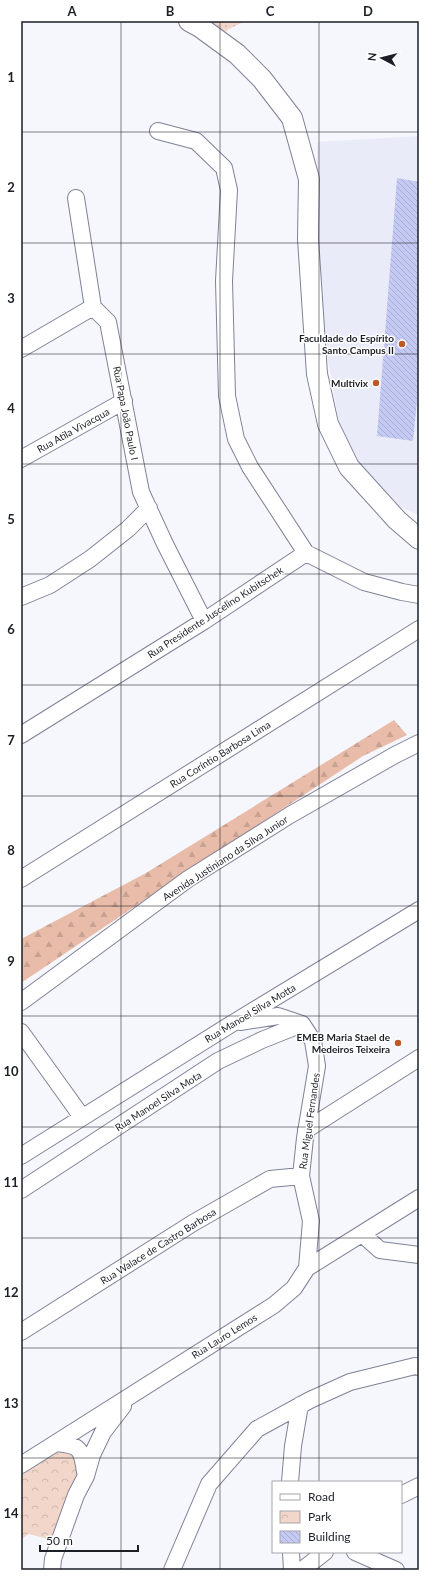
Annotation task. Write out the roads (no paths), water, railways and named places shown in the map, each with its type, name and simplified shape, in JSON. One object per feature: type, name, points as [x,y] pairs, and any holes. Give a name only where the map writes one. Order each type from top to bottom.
[{"type":"main road","points":[[189,21],[200,27],[237,54],[262,79],[292,118],[309,179],[308,239],[317,374],[328,424],[349,467],[397,520],[419,539]]},
{"type":"main road","points":[[397,520],[419,528]]},
{"type":"street","points":[[158,131],[196,141],[224,168],[229,190],[224,281],[227,396],[236,439],[250,467],[306,553],[364,582],[419,595]]},
{"type":"street","points":[[21,349],[93,307],[76,198]]},
{"type":"street","name":"Rua Papa João Paulo I","points":[[93,307],[108,322],[141,492],[165,544],[204,621]]},
{"type":"street","name":"Rua Atila Vivacqua","points":[[21,459],[124,401]]},
{"type":"street","points":[[21,597],[50,585],[90,559],[128,529],[148,508]]},
{"type":"street","name":"Rua Presidente Juscelino Kubitschek","points":[[21,735],[204,621],[306,553]]},
{"type":"street","name":"Rua Coríntio Barbosa Lima","points":[[21,879],[419,629]]},
{"type":"street","name":"Avenida Justiniano da Silva Junior","points":[[21,1002],[188,879],[290,815],[395,755],[419,743]]},
{"type":"street","name":"Rua Manoel Silva Motta","points":[[21,1156],[233,1023],[419,910]]},
{"type":"street","points":[[233,1023],[278,1016],[302,1024]]},
{"type":"street","name":"Rua Miguel Fernandes","points":[[302,1024],[314,1041],[317,1066],[306,1130],[301,1176],[311,1221],[307,1268]]},
{"type":"street","name":"Rua Manoel Silva Mota","points":[[21,1190],[218,1061],[262,1040],[302,1024]]},
{"type":"street","points":[[21,1032],[82,1117]]},
{"type":"street","points":[[306,1130],[419,1058]]},
{"type":"street","name":"Rua Walace de Castro Barbosa","points":[[21,1332],[193,1223],[270,1179],[301,1176]]},
{"type":"street","name":"Rua Lauro Lemos","points":[[21,1465],[131,1397],[206,1347],[274,1306],[294,1288],[307,1268],[419,1198]]},
{"type":"street","points":[[362,1234],[380,1250],[419,1255]]},
{"type":"street","points":[[172,1570],[209,1484],[257,1429],[300,1405],[350,1382],[419,1366]]},
{"type":"street","points":[[52,1570],[53,1559],[76,1496],[86,1476],[92,1455],[103,1432],[131,1397]]},
{"type":"street","points":[[290,1481],[293,1446],[300,1405]]},
{"type":"street","points":[[56,1443],[72,1444],[81,1452],[86,1476]]},
{"type":"street","points":[[402,1494],[419,1486]]},
{"type":"street","points":[[291,1553],[292,1570]]},
{"type":"street","points":[[302,1570],[324,1553]]},
{"type":"street","points":[[357,1553],[396,1570]]},
{"type":"place","name":"Faculdade do Espírito Santo Campus II","points":[[402,344]]},
{"type":"place","name":"Multivix","points":[[376,383]]},
{"type":"place","name":"EMEB Maria Stael de Medeiros Teixeira","points":[[398,1043]]}]
